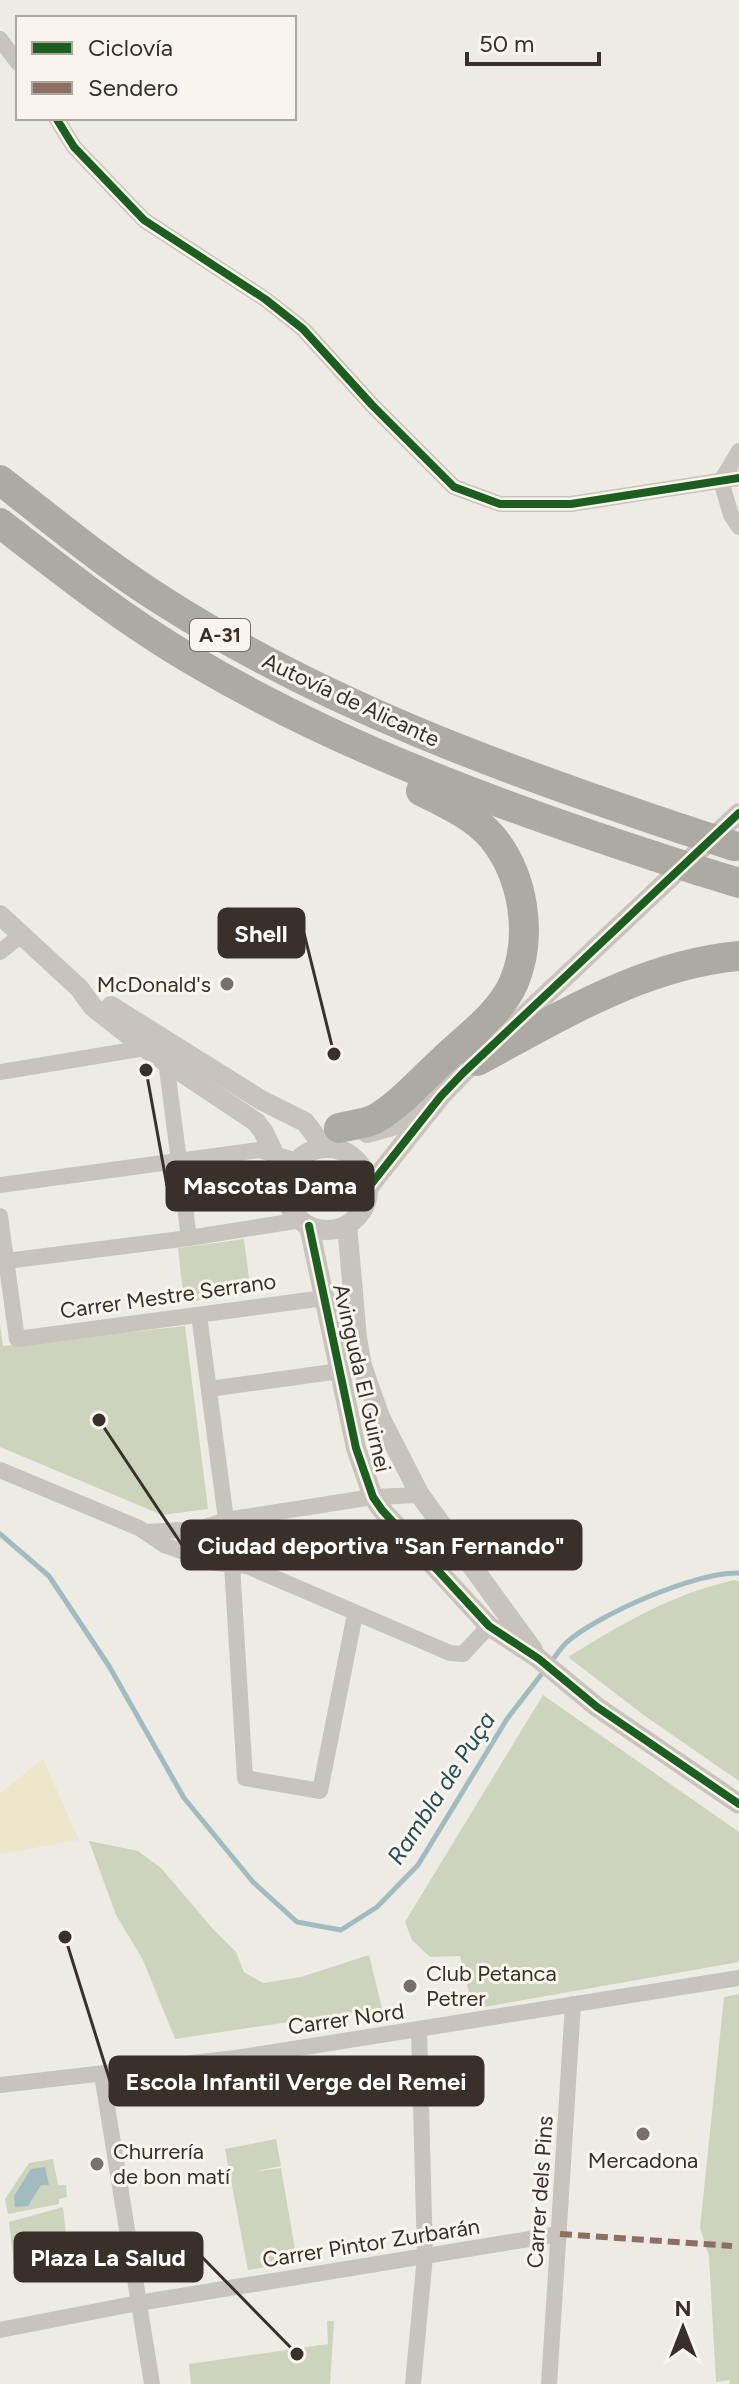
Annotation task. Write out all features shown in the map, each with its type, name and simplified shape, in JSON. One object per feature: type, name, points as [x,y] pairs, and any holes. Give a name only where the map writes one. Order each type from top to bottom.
[{"type":"highway","name":"Autovía de Alicante","points":[[0,480],[81,544],[165,603],[313,685],[542,782],[737,846]]},
{"type":"highway","name":"Autovía de Alicante","points":[[0,523],[89,591],[191,660],[289,714],[529,815],[739,883]]},
{"type":"highway","points":[[289,714],[323,745],[455,807],[492,837],[519,889],[523,912],[519,962],[514,983],[505,998],[489,1017],[390,1109],[334,1144]]},
{"type":"highway","points":[[477,1061],[573,1009],[650,975],[739,956]]},
{"type":"street","points":[[0,39],[16,60]]},
{"type":"street","points":[[57,120],[74,147],[144,220],[265,299],[303,329],[372,405],[454,487],[500,504],[571,504],[739,478]]},
{"type":"street","points":[[739,451],[721,481],[731,515],[739,527]]},
{"type":"street","points":[[368,1188],[441,1096],[739,813]]},
{"type":"street","points":[[0,915],[79,988],[261,1100],[305,1122],[360,1165],[368,1188],[365,1206],[347,1225],[335,1229],[322,1230],[305,1223],[6,1261],[0,1216]]},
{"type":"street","points":[[0,952],[21,935]]},
{"type":"street","points":[[79,988],[93,1007],[145,1048],[256,1122],[287,1180],[289,1202],[305,1223]]},
{"type":"street","points":[[0,1072],[145,1048]]},
{"type":"street","points":[[166,1061],[189,1238]]},
{"type":"street","points":[[287,1180],[306,1154],[392,1126],[441,1096]]},
{"type":"street","points":[[0,1185],[259,1150],[298,1161]]},
{"type":"street","name":"Avinguda El Guirnei","points":[[305,1223],[356,1448],[373,1497],[489,1626],[539,1659]]},
{"type":"street","name":"Avinguda El Guirnei","points":[[347,1225],[351,1291],[362,1366],[380,1417],[420,1495],[539,1659]]},
{"type":"street","name":"Carrer Mestre Serrano","points":[[6,1261],[17,1339],[324,1298]]},
{"type":"street","points":[[199,1315],[232,1565],[245,1778],[320,1791],[355,1614]]},
{"type":"street","points":[[209,1389],[340,1371]]},
{"type":"street","points":[[0,1470],[146,1532],[164,1545],[215,1563],[247,1566],[450,1653],[463,1654],[489,1626]]},
{"type":"street","points":[[146,1532],[199,1529],[226,1520],[373,1497],[420,1495]]},
{"type":"street","points":[[539,1659],[597,1707],[739,1804]]},
{"type":"street","name":"Carrer Nord","points":[[2,2086],[419,2031],[739,1978]]},
{"type":"street","name":"Carrer dels Pins","points":[[549,2384],[573,2004]]},
{"type":"street","points":[[413,2384],[425,2256],[419,2031]]},
{"type":"street","points":[[102,2075],[152,2384]]},
{"type":"street","name":"Carrer Pintor Zurbarán","points":[[0,2330],[138,2303],[560,2234]]},
{"type":"green space","points":[[244,1239],[251,1294],[184,1302],[178,1248]]},
{"type":"green space","points":[[0,1324],[3,1346],[185,1326],[208,1509],[162,1515],[0,1447]]},
{"type":"green space","points":[[739,1581],[739,1781],[645,1716],[568,1657],[668,1602]]},
{"type":"green space","points":[[543,1695],[739,1832],[739,1962],[473,2009],[460,1956],[430,1957],[412,1940],[405,1922]]},
{"type":"green space","points":[[89,1841],[138,1851],[161,1868],[236,1952],[244,1972],[263,1983],[301,1977],[369,1955],[382,2008],[175,2039],[143,1960],[116,1915]]},
{"type":"green space","points":[[739,1994],[739,2384],[729,2384],[730,2380],[716,2382],[709,2256],[700,2228],[724,1997]]},
{"type":"green space","points":[[276,2139],[281,2166],[253,2172],[281,2168],[297,2261],[248,2270],[225,2149]]},
{"type":"green space","points":[[53,2159],[58,2185],[66,2185],[67,2197],[59,2199],[59,2204],[8,2214],[5,2199],[29,2163]]},
{"type":"green space","points":[[63,2207],[68,2253],[14,2264],[9,2222]]},
{"type":"green space","points":[[327,2321],[334,2321],[330,2384],[191,2384],[189,2364],[328,2344]]},
{"type":"sand","points":[[43,1759],[79,1840],[0,1854],[0,1793]]},
{"type":"water","points":[[45,2167],[49,2185],[41,2185],[28,2206],[15,2207],[14,2196],[31,2169]]},
{"type":"waterway","name":"Rambla de Puça","points":[[0,1534],[49,1576],[109,1666],[184,1798],[253,1882],[297,1922],[341,1930],[377,1907],[418,1865],[507,1719],[544,1671]]},
{"type":"waterway","name":"Rambla de Puça","points":[[550,1663],[566,1643],[580,1632],[623,1608],[699,1579],[739,1573]]},
{"type":"marked path","points":[[560,2234],[732,2246]]},
{"type":"cycle path","points":[[57,120],[74,147],[144,220],[265,299],[303,329],[372,405],[454,487],[500,504],[571,504],[739,478]]},
{"type":"cycle path","points":[[368,1188],[463,1073],[739,813]]},
{"type":"cycle path","points":[[309,1226],[356,1448],[373,1497],[382,1510],[489,1626],[539,1659],[597,1707],[739,1804]]},
{"type":"place","name":"McDonald's","points":[[227,984]]},
{"type":"place","name":"Shell","points":[[334,1054]]},
{"type":"place","name":"Mascotas Dama","points":[[146,1070]]},
{"type":"place","name":"Ciudad deportiva \"San Fernando\"","points":[[99,1420]]},
{"type":"place","name":"Escola Infantil Verge del Remei","points":[[65,1937]]},
{"type":"place","name":"Club Petanca Petrer","points":[[410,1986]]},
{"type":"place","name":"Mercadona","points":[[643,2134]]},
{"type":"place","name":"Churrería de bon matí","points":[[97,2164]]},
{"type":"place","name":"Plaza La Salud","points":[[297,2354]]}]
